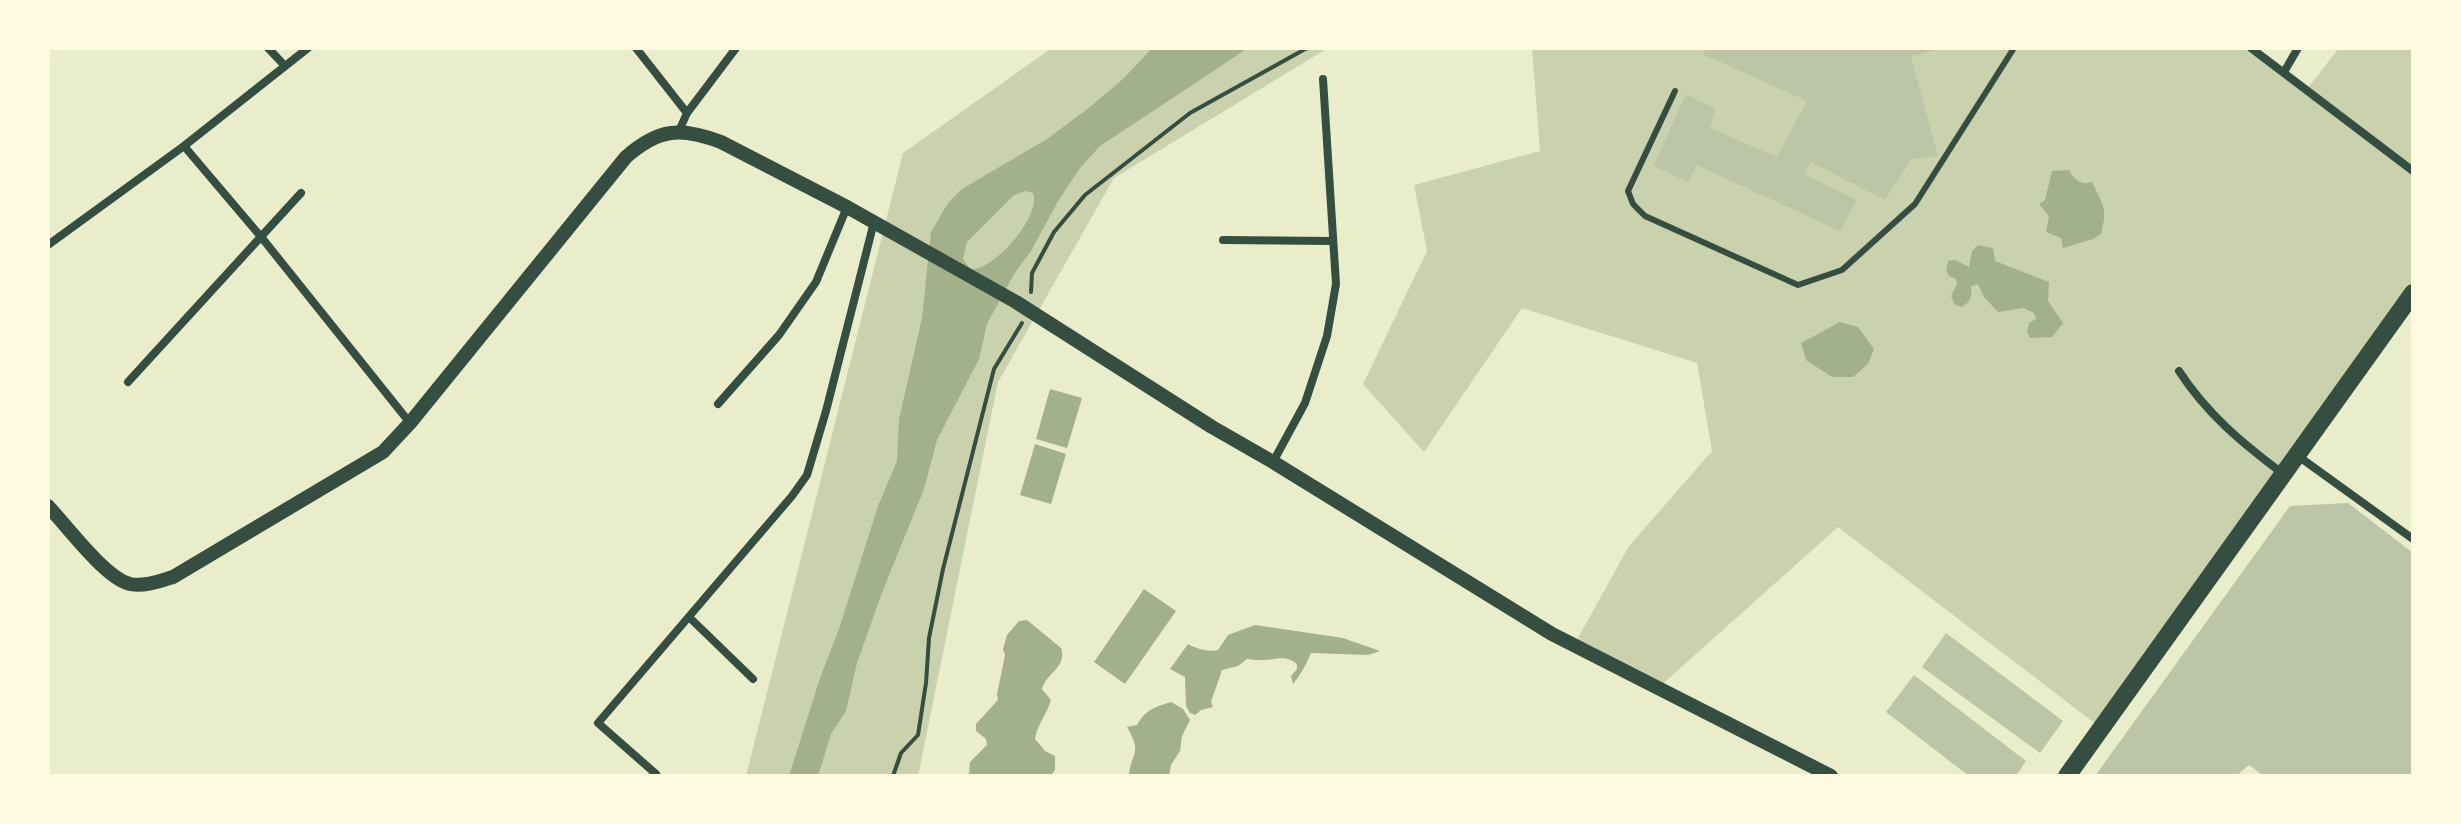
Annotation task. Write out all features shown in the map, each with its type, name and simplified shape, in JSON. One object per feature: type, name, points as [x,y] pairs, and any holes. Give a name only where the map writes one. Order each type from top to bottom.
[{"type":"main road","points":[[2067,776],[2413,293]]},
{"type":"street","points":[[268,48],[285,66]]},
{"type":"street","points":[[48,245],[184,146],[308,48]]},
{"type":"street","points":[[636,48],[687,113]]},
{"type":"street","points":[[679,131],[687,113],[736,48]]},
{"type":"street","points":[[2251,48],[2413,171]]},
{"type":"street","points":[[2284,72],[2298,48]]},
{"type":"street","points":[[1273,462],[1305,403],[1327,336],[1336,284],[1323,79]]},
{"type":"street","points":[[48,506],[113,576],[130,584],[173,577],[383,452],[410,423],[626,157],[642,143],[679,131],[721,142],[874,222],[1016,302],[1212,427],[1552,634],[1831,776]]},
{"type":"street","points":[[184,146],[410,423]]},
{"type":"street","points":[[128,382],[301,193]]},
{"type":"street","points":[[718,404],[779,335],[816,282],[847,207]]},
{"type":"street","points":[[656,774],[598,723],[807,475],[874,222]]},
{"type":"street","points":[[1223,240],[1333,241]]},
{"type":"street","points":[[2179,371],[2197,399],[2282,473]]},
{"type":"street","points":[[2297,455],[2413,539]]},
{"type":"street","points":[[689,617],[753,679]]},
{"type":"lane","points":[[1675,91],[1628,191],[1633,204],[1645,216],[1798,285],[1842,270],[1915,204],[2014,48]]},
{"type":"path","points":[[893,776],[901,753],[918,735],[929,638],[943,569],[994,369],[1030,311],[1032,273],[1054,232],[1085,195],[1190,113],[1307,48]]},
{"type":"shaded area","points":[[1052,48],[1328,48],[1114,178],[998,382],[918,776],[746,776],[903,153]]},
{"type":"shaded area","points":[[1152,48],[1248,48],[1100,146],[1080,168],[1057,203],[987,324],[979,359],[937,440],[924,489],[857,663],[846,711],[831,734],[818,776],[789,776],[878,506],[897,461],[899,419],[922,318],[931,232],[948,203],[962,189],[1047,139],[1124,78]],"holes":[[[1025,191],[1033,193],[1030,215],[1013,241],[990,262],[970,269],[963,259],[967,242],[1013,196]]]},
{"type":"shaded area","points":[[1532,48],[2250,48],[2307,89],[2339,48],[2413,48],[2413,301],[2101,728],[1838,527],[1658,688],[1574,645],[1629,546],[1712,451],[1697,363],[1522,308],[1424,452],[1363,384],[1427,251],[1414,185],[1540,151]]},
{"type":"shaded area","points":[[2069,170],[2078,181],[2092,182],[2102,202],[2104,218],[2101,234],[2063,248],[2061,238],[2046,232],[2049,216],[2039,204],[2045,200],[2052,171]]},
{"type":"shaded area","points":[[1978,245],[1993,248],[1995,261],[2049,282],[2048,301],[2063,323],[2052,337],[2030,338],[2027,331],[2029,323],[2036,319],[2034,313],[2023,308],[1998,312],[1984,297],[1978,284],[1971,286],[1967,303],[1962,307],[1955,305],[1951,296],[1957,284],[1946,270],[1948,261],[1955,260],[1969,267],[1972,251]]},
{"type":"shaded area","points":[[1840,322],[1858,327],[1874,349],[1868,364],[1853,377],[1832,377],[1806,360],[1801,343]]},
{"type":"shaded area","points":[[1050,389],[1082,398],[1067,448],[1036,439]]},
{"type":"shaded area","points":[[1035,444],[1066,454],[1051,504],[1020,495]]},
{"type":"shaded area","points":[[1144,589],[1176,611],[1125,684],[1094,662]]},
{"type":"shaded area","points":[[1027,620],[1061,648],[1059,665],[1042,689],[1051,700],[1035,739],[1045,751],[1055,756],[1055,770],[1050,776],[969,776],[970,762],[987,745],[986,739],[976,731],[976,724],[998,700],[1007,635],[1019,621]]},
{"type":"shaded area","points":[[1255,625],[1343,638],[1380,651],[1368,655],[1311,653],[1293,684],[1291,676],[1297,664],[1293,661],[1284,658],[1247,659],[1238,666],[1222,670],[1211,702],[1213,707],[1195,715],[1190,713],[1186,706],[1185,677],[1170,669],[1188,644],[1202,650],[1218,650],[1228,635]]},
{"type":"shaded area","points":[[1171,702],[1183,709],[1190,720],[1169,776],[1129,776],[1135,748],[1127,727],[1137,725],[1151,710]]},
{"type":"building","points":[[1706,48],[1942,48],[1911,57],[1938,156],[1911,159],[1885,200],[1811,162],[1804,174],[1857,200],[1840,231],[1697,165],[1688,183],[1654,165],[1686,94],[1715,109],[1710,128],[1777,157],[1807,101],[1703,54]]},
{"type":"building","points":[[2348,503],[2413,553],[2413,776],[2264,776],[2249,765],[2236,776],[2095,776],[2290,506]]},
{"type":"building","points":[[1946,633],[2063,721],[2040,753],[1922,667]]},
{"type":"building","points":[[1914,675],[2026,761],[2016,776],[1969,776],[1886,712]]}]
